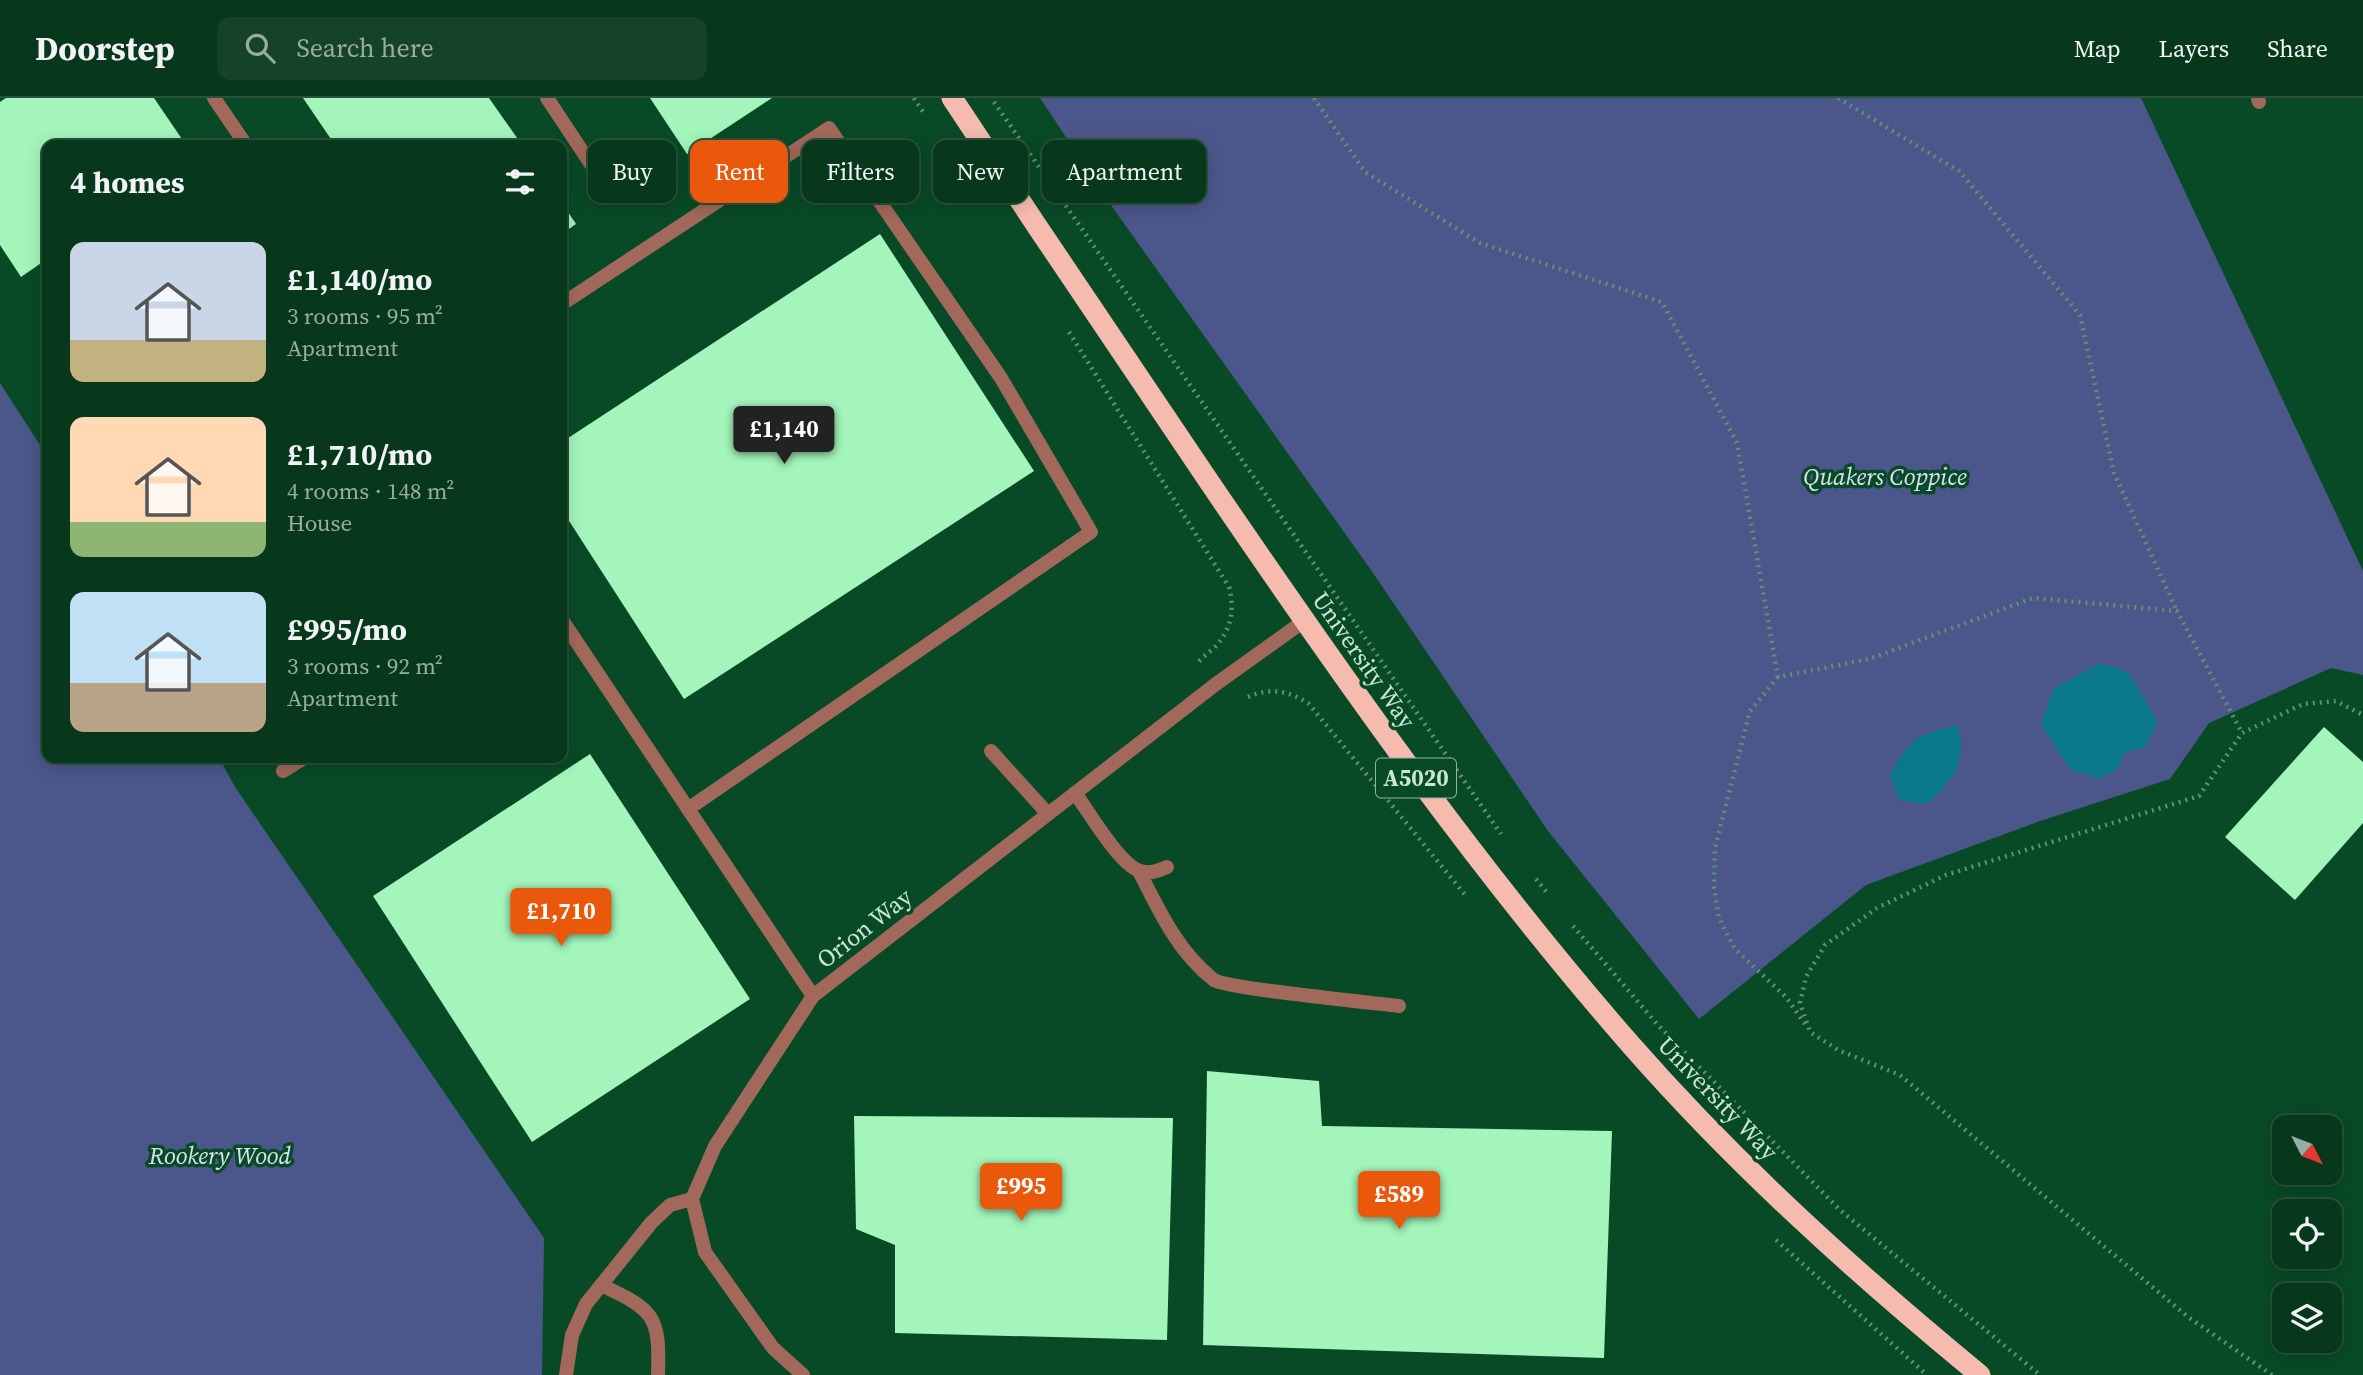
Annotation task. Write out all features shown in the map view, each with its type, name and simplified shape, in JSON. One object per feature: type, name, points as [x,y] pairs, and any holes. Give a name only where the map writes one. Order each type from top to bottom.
[{"type":"highway","name":"University Way","points":[[952,98],[1304,621],[1480,863],[1634,1049],[1732,1153],[1819,1238],[1980,1375]]},
{"type":"lane","points":[[214,98],[243,140]]},
{"type":"lane","points":[[547,98],[588,160]]},
{"type":"lane","points":[[567,301],[829,128],[1001,378],[1091,532],[688,809]]},
{"type":"lane","name":"Orion Way","points":[[567,628],[813,996],[1075,793],[1304,621]]},
{"type":"lane","points":[[991,751],[1048,814]]},
{"type":"lane","points":[[283,771],[296,763]]},
{"type":"lane","points":[[1075,793],[1125,860],[1139,871],[1169,929],[1188,955],[1217,982],[1399,1006]]},
{"type":"lane","points":[[1139,871],[1154,873],[1167,867]]},
{"type":"lane","points":[[803,1375],[773,1348],[705,1252],[692,1199],[715,1146],[813,996]]},
{"type":"lane","points":[[566,1375],[572,1335],[586,1304],[651,1223],[670,1205],[692,1199]]},
{"type":"lane","points":[[601,1284],[646,1310],[656,1324],[659,1345],[658,1375]]},
{"type":"path","points":[[991,98],[1509,845]]},
{"type":"path","points":[[1314,98],[1365,172],[1480,243],[1662,302],[1737,443],[1778,677]]},
{"type":"path","points":[[1838,98],[1959,171],[2080,315],[2114,473],[2177,611],[2242,733]]},
{"type":"path","points":[[2177,611],[2033,598],[1869,659],[1778,677],[1750,711],[1714,848],[1714,888],[1719,919],[1735,949],[1786,997],[1810,1032],[1838,1050],[1900,1075],[2188,1317],[2272,1375]]},
{"type":"path","points":[[1810,1032],[1800,1003],[1805,977],[1825,945],[1877,908],[1947,875],[2200,796],[2242,733],[2303,704],[2336,701],[2363,715]]},
{"type":"path","points":[[1533,875],[1556,905]]},
{"type":"path","points":[[1564,915],[1657,1024],[1840,1210],[2040,1375]]},
{"type":"green space","name":"Quakers Coppice","points":[[1040,98],[2141,98],[2363,571],[2363,675],[2331,668],[2209,723],[2170,779],[2040,821],[1866,885],[1699,1019],[1548,831],[1371,570],[1110,203],[1206,203],[1206,140],[1068,140]]},
{"type":"green space","name":"Rookery Wood","points":[[0,383],[42,448],[42,763],[222,763],[235,787],[544,1238],[542,1375],[0,1375]]},
{"type":"shaded area","points":[[2100,663],[2128,672],[2158,722],[2145,747],[2124,753],[2117,769],[2099,779],[2070,769],[2041,724],[2053,689]]},
{"type":"shaded area","points":[[1958,725],[1961,750],[1951,778],[1927,804],[1899,800],[1890,774],[1910,745],[1924,735]]},
{"type":"building","points":[[6,98],[154,98],[183,140],[42,140],[42,262],[21,277],[0,245],[0,102]]},
{"type":"building","points":[[303,98],[489,98],[518,140],[332,140]]},
{"type":"building","points":[[650,98],[772,98],[708,140],[690,140],[690,152],[687,154]]},
{"type":"building","points":[[567,210],[576,224],[567,230]]},
{"type":"building","points":[[880,234],[1034,471],[684,699],[567,518],[567,439]]},
{"type":"building","points":[[2324,727],[2363,762],[2363,823],[2295,900],[2225,837]]},
{"type":"building","points":[[590,754],[750,999],[532,1142],[373,896]]},
{"type":"building","points":[[1207,1071],[1319,1081],[1322,1126],[1612,1131],[1604,1358],[1203,1345]]},
{"type":"building","points":[[854,1116],[1173,1118],[1167,1340],[895,1333],[895,1245],[856,1229]]}]
